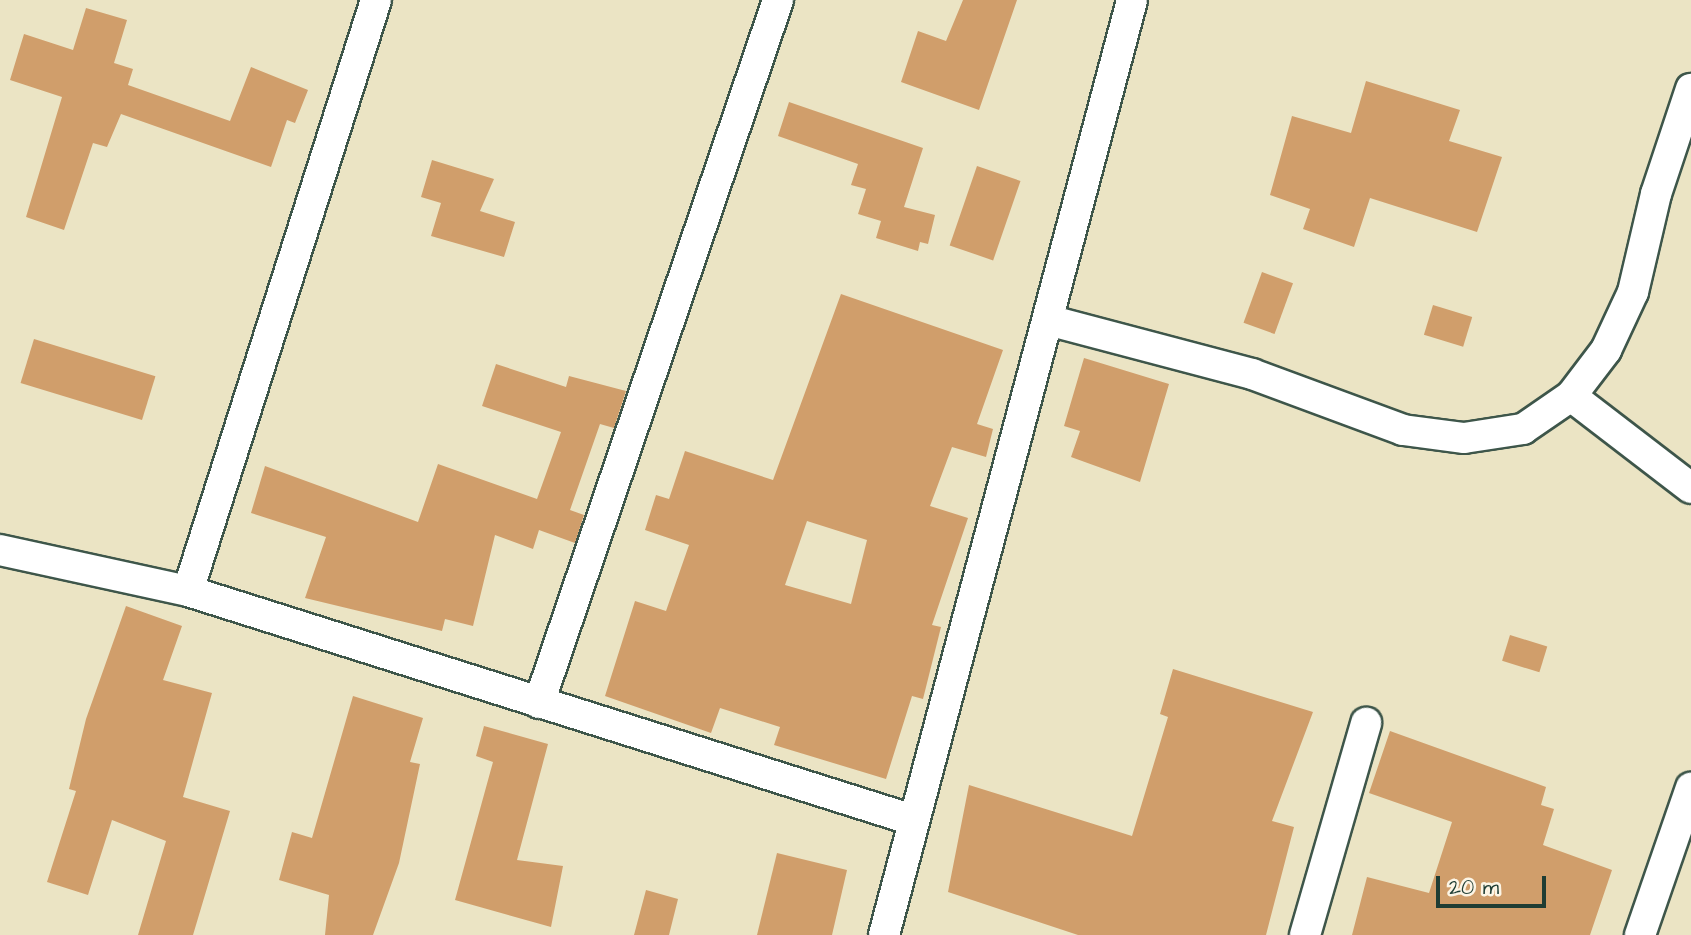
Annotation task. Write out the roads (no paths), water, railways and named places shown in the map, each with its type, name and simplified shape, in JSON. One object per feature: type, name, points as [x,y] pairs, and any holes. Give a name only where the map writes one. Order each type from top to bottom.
[{"type":"street","points":[[188,591],[376,0]]},
{"type":"street","points":[[539,704],[778,0]]},
{"type":"street","points":[[884,935],[1132,0]]},
{"type":"street","points":[[1048,320],[1252,374],[1403,430],[1464,438],[1523,429],[1571,396],[1606,350],[1633,292],[1656,194],[1691,89]]},
{"type":"street","points":[[1571,396],[1691,488]]},
{"type":"street","points":[[0,550],[188,591],[913,820]]},
{"type":"street","points":[[1305,935],[1366,723]]},
{"type":"street","points":[[1640,935],[1691,788]]}]
